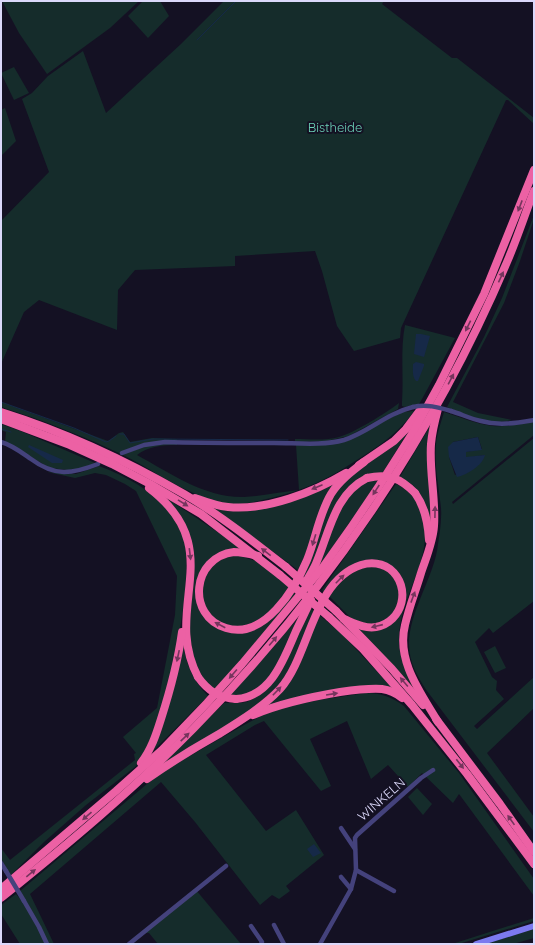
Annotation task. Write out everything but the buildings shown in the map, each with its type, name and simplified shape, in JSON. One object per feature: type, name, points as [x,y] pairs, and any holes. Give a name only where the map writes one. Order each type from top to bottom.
[{"type":"highway","points":[[1,889],[162,750],[207,703],[323,567],[357,520],[412,434],[439,385],[484,294],[534,170]]},
{"type":"highway","points":[[1,898],[51,858],[126,793],[194,728],[232,688],[322,580],[366,521],[440,400],[476,330],[508,261],[534,190]]},
{"type":"highway","points":[[185,495],[214,505],[239,508],[284,500],[318,488],[364,462],[394,441],[406,429],[439,385]]},
{"type":"highway","points":[[438,722],[412,677],[406,662],[403,648],[403,637],[404,626],[434,528],[435,511],[431,444],[440,400]]},
{"type":"highway","points":[[1,412],[56,432],[103,452],[185,495],[246,536],[286,567],[336,611],[392,669],[438,722],[534,852]]},
{"type":"highway","points":[[1,419],[70,445],[112,464],[170,495],[200,514],[280,574],[363,649],[412,705],[467,774],[534,864]]},
{"type":"highway","points":[[258,556],[241,552],[233,552],[216,559],[204,571],[198,589],[199,596],[204,612],[216,624],[226,629],[247,630],[269,617],[280,605],[296,581],[307,560],[321,517],[332,493],[338,485],[364,462]]},
{"type":"highway","points":[[112,464],[159,496],[169,506],[183,526],[190,550],[191,562],[186,634],[187,646],[191,663],[198,677],[213,693],[225,698],[236,699],[251,696],[260,691],[272,678],[284,659],[302,618],[322,580]]},
{"type":"highway","points":[[296,599],[315,565],[339,504],[344,496],[367,478],[383,476],[393,477],[408,485],[415,493],[421,502],[427,521],[428,550]]},
{"type":"highway","points":[[126,793],[164,767],[256,709],[280,688],[294,665],[315,615],[331,588],[342,576],[357,566],[371,563],[384,566],[393,572],[400,581],[403,592],[402,604],[394,617],[386,624],[375,628],[360,626],[344,619]]},
{"type":"highway","points":[[131,778],[147,756],[155,738],[171,684],[188,604]]},
{"type":"highway","points":[[235,723],[278,705],[310,697],[369,689],[391,691],[412,705]]},
{"type":"street","points":[[122,453],[144,445],[164,442],[299,443],[336,441],[353,436],[394,413],[412,407],[438,407],[494,424],[513,424],[534,420]]},
{"type":"street","points":[[1,442],[16,449],[41,466],[56,471],[67,473],[79,472],[98,464]]},
{"type":"street","name":"WINKELN","points":[[320,944],[352,889],[356,870],[355,838],[421,778],[433,770]]},
{"type":"street","points":[[341,828],[356,850]]},
{"type":"street","points":[[1,864],[39,927],[47,944]]},
{"type":"street","points":[[129,944],[226,866]]},
{"type":"street","points":[[356,870],[394,891]]},
{"type":"street","points":[[341,877],[352,889]]},
{"type":"street","points":[[274,925],[284,944]]},
{"type":"street","points":[[251,926],[262,942],[260,944]]},
{"type":"street","points":[[476,944],[534,926]]},
{"type":"green space","points":[[2,1],[139,1],[110,28],[47,74],[19,33]]},
{"type":"green space","points":[[143,1],[160,1],[169,16],[148,38],[128,16]]},
{"type":"green space","name":"Bistheide","points":[[224,1],[384,1],[382,4],[452,58],[457,58],[534,118],[534,122],[533,123],[508,100],[506,100],[401,328],[400,338],[354,351],[337,326],[315,251],[235,256],[235,266],[135,270],[118,290],[117,330],[39,300],[24,312],[1,364],[1,221],[49,172],[22,99],[32,93],[48,76],[83,51],[106,113],[181,44]]},
{"type":"green space","points":[[14,67],[29,93],[14,100],[1,73]]},
{"type":"green space","points":[[5,108],[16,141],[1,156],[1,110]]},
{"type":"green space","points":[[534,215],[520,261],[504,303],[453,402],[478,413],[512,420],[496,422],[487,421],[447,407],[484,337],[502,298]]},
{"type":"green space","points":[[405,325],[455,338],[419,404],[405,407],[402,406],[402,392]]},
{"type":"green space","points":[[1,402],[108,441],[119,433],[123,432],[130,442],[152,438],[177,439],[177,445],[151,448],[137,455],[188,483],[215,493],[244,497],[298,490],[273,498],[238,504],[229,504],[212,500],[200,496],[167,480],[131,459],[99,444],[50,424],[1,407]]},
{"type":"green space","points":[[399,403],[398,409],[349,436],[326,441],[295,442],[295,439],[317,440],[345,435],[370,422]]},
{"type":"green space","points":[[414,411],[400,428],[374,449],[336,473],[299,490],[296,445],[333,444],[403,412]]},
{"type":"green space","points":[[444,412],[474,422],[493,426],[509,426],[534,422],[534,435],[452,502],[453,504],[534,438],[534,601],[493,633],[489,628],[475,642],[492,677],[497,681],[496,690],[504,699],[474,726],[477,729],[534,677],[534,708],[487,753],[534,817],[534,832],[427,691],[417,674],[410,657],[410,633],[416,609],[430,574],[437,551],[441,508],[436,468],[436,444]],"holes":[[[478,437],[482,449],[466,452],[466,458],[485,455],[455,475],[449,457],[453,442]]]},
{"type":"green space","points":[[1,424],[95,463],[81,469],[68,470],[50,468],[5,442],[6,432],[1,430]]},
{"type":"green space","points":[[430,426],[431,532],[418,491],[413,485],[400,477]]},
{"type":"green space","points":[[405,434],[406,435],[383,472],[357,480],[306,577],[302,573],[327,506],[340,485]]},
{"type":"green space","points":[[99,466],[124,477],[148,491],[176,521],[182,533],[186,553],[186,582],[182,616],[175,653],[167,690],[157,723],[146,750],[135,767],[86,805],[44,842],[11,875],[1,859],[1,848],[10,860],[135,760],[134,754],[136,753],[123,737],[157,708],[175,615],[177,576],[136,491],[106,475],[95,473],[75,478],[47,472],[76,474]]},
{"type":"green space","points":[[339,479],[298,570],[210,506],[244,509]]},
{"type":"green space","points":[[368,481],[378,481],[320,565],[329,532],[350,492]]},
{"type":"green space","points":[[396,484],[407,490],[413,496],[419,507],[424,524],[425,540],[422,556],[401,620],[399,637],[401,657],[413,687],[358,628],[375,629],[402,605],[393,571],[363,562],[325,593],[322,590]]},
{"type":"green space","points":[[164,498],[171,501],[249,553],[220,555],[197,583],[210,621],[249,630],[292,591],[296,595],[214,690],[204,681],[188,647],[194,577],[194,563],[191,543]]},
{"type":"green space","points":[[236,555],[256,561],[289,587],[275,606],[259,621],[235,628],[217,622],[205,608],[201,589],[207,572],[214,564],[224,558]]},
{"type":"green space","points":[[366,566],[381,568],[390,573],[400,588],[399,602],[394,614],[379,623],[369,625],[350,617],[329,596],[343,577]]},
{"type":"green space","points":[[310,608],[314,611],[297,655],[281,684],[258,706],[159,768],[224,703],[247,702],[266,690]]},
{"type":"green space","points":[[318,614],[341,633],[395,691],[378,687],[266,708],[275,697]]},
{"type":"green space","points":[[301,615],[287,648],[273,672],[265,682],[256,690],[246,695],[230,695]]},
{"type":"green space","points":[[183,643],[191,672],[198,684],[208,696],[150,754]]},
{"type":"green space","points":[[495,646],[506,668],[495,673],[484,652]]},
{"type":"green space","points":[[366,693],[386,696],[404,706],[459,773],[534,879],[534,896],[459,794],[453,803],[422,773],[408,787],[388,765],[371,779],[347,721],[310,739],[331,786],[321,791],[264,721],[206,755],[266,831],[296,810],[324,855],[286,886],[290,891],[279,899],[272,895],[260,905],[195,822],[161,782],[30,894],[54,944],[20,944],[1,914],[1,905],[16,894],[22,901],[20,891],[160,773],[244,725],[283,707]]},
{"type":"green space","points":[[417,788],[432,804],[423,815],[408,797]]},
{"type":"green space","points":[[196,890],[241,944],[158,944],[149,933],[145,933]]},
{"type":"green space","points":[[534,918],[534,921],[462,943],[452,944]]},
{"type":"green space","points":[[534,929],[534,938],[513,944],[485,944]]},
{"type":"water","points":[[416,334],[430,336],[424,357],[414,354]]},
{"type":"water","points":[[416,362],[424,364],[418,381],[416,381],[413,373],[413,364]]},
{"type":"water","points":[[478,437],[482,450],[466,452],[466,457],[485,455],[484,459],[474,469],[457,477],[449,457],[448,447],[453,442]]},
{"type":"water","points":[[29,445],[63,460],[62,463],[52,463],[28,447]]},
{"type":"water","points":[[314,844],[321,853],[313,857],[307,849]]},
{"type":"waterway","points":[[197,40],[236,1]]},
{"type":"waterway","points":[[1,402],[74,428],[106,442],[116,436]]},
{"type":"waterway","points":[[1,429],[11,432]]},
{"type":"waterway","points":[[120,434],[124,434],[130,443],[153,439],[288,440]]}]
